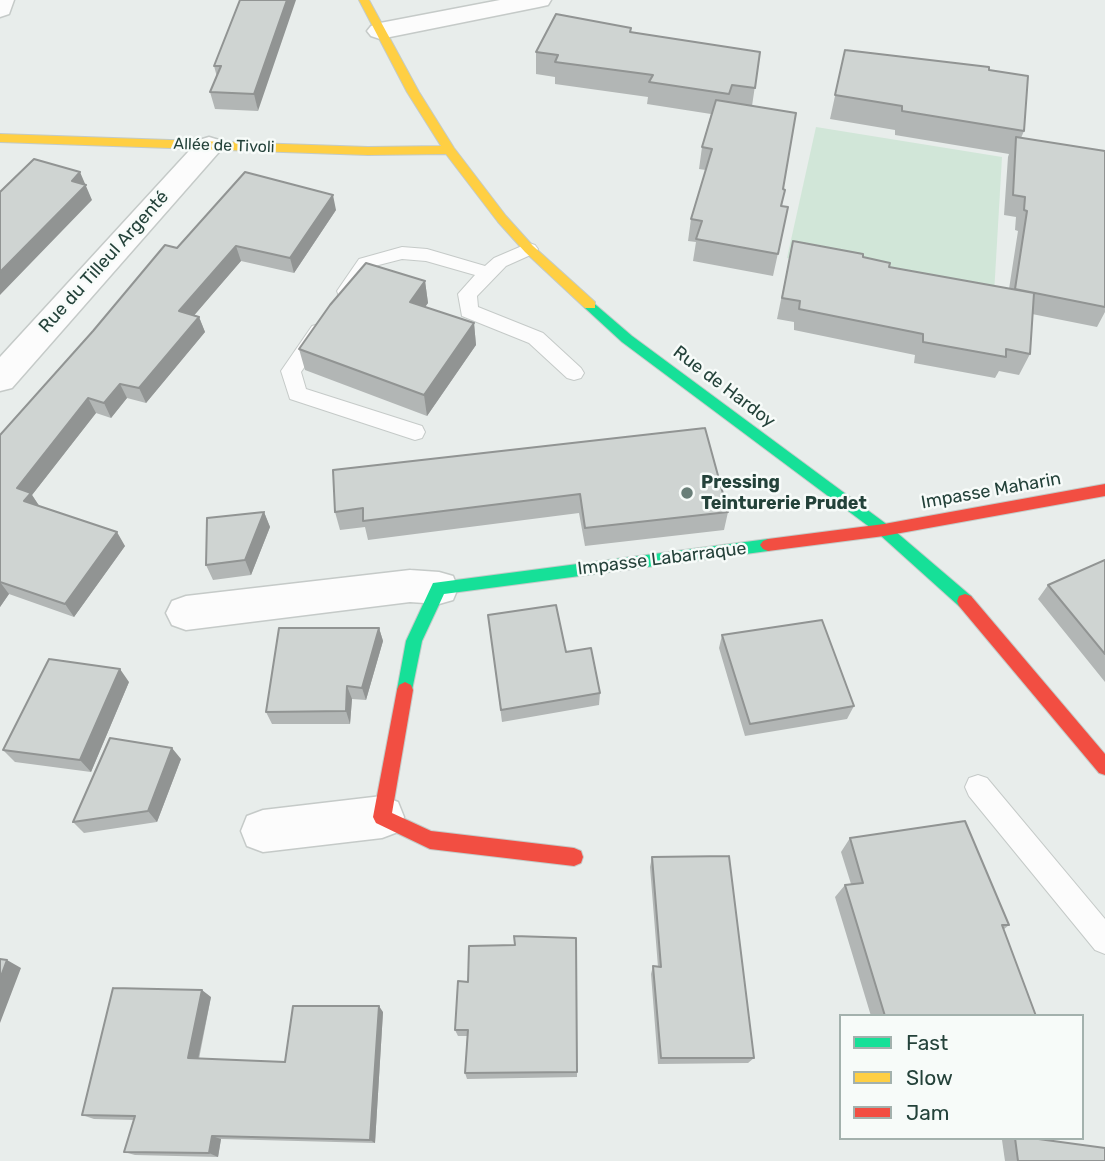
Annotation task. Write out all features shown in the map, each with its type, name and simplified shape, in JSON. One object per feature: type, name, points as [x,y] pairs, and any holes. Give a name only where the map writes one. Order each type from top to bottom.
[{"type":"street","points":[[0,9],[2,0]]},
{"type":"street","name":"Rue de Hardoy","points":[[364,0],[449,150],[493,209],[529,249],[627,340],[884,530],[957,591],[1105,767]]},
{"type":"street","points":[[380,31],[539,0]]},
{"type":"street","name":"Allée de Tivoli","points":[[0,138],[369,151],[449,150]]},
{"type":"street","name":"Rue du Tilleul Argenté","points":[[0,379],[209,146]]},
{"type":"street","name":"Impasse Maharin","points":[[884,530],[1105,490]]},
{"type":"street","name":"Impasse Labarraque","points":[[186,613],[410,586],[439,588],[884,530]]},
{"type":"street","points":[[382,817],[414,640],[439,588]]},
{"type":"street","points":[[263,831],[382,817],[430,840],[574,857]]},
{"type":"lane","points":[[529,249],[500,262],[467,294],[469,312],[536,338],[574,373]]},
{"type":"lane","points":[[415,432],[297,394],[292,371],[365,263],[402,253],[427,256],[488,273]]},
{"type":"lane","points":[[978,787],[1105,940]]},
{"type":"green space","points":[[816,127],[1002,157],[994,294],[787,258]]},
{"type":"building","points":[[240,0],[287,0],[254,94],[210,92],[221,66],[214,66]]},
{"type":"building","points":[[556,14],[631,28],[630,32],[760,52],[755,88],[732,85],[729,94],[649,82],[653,75],[555,62],[558,55],[536,52]]},
{"type":"building","points":[[845,50],[989,67],[989,70],[1028,76],[1024,131],[902,111],[902,106],[835,95]]},
{"type":"building","points":[[716,100],[796,113],[781,206],[788,207],[778,254],[696,239],[702,221],[691,219],[712,149],[702,147]]},
{"type":"building","points":[[1016,137],[1105,151],[1105,307],[1015,289],[1027,211],[1024,210],[1025,197],[1013,195]]},
{"type":"building","points":[[34,159],[80,172],[72,181],[86,185],[0,272],[0,192]]},
{"type":"building","points":[[245,172],[333,195],[290,258],[236,246],[179,311],[199,317],[139,388],[120,384],[104,403],[88,398],[17,488],[31,493],[24,501],[117,532],[65,604],[0,582],[0,435],[165,245],[177,248]]},
{"type":"building","points":[[793,241],[863,254],[863,257],[890,263],[889,267],[1034,293],[1030,354],[1006,349],[1006,357],[923,342],[923,334],[799,309],[800,301],[782,298]]},
{"type":"building","points":[[366,263],[425,281],[410,302],[474,323],[424,395],[299,349],[330,305]]},
{"type":"building","points":[[705,428],[728,512],[585,528],[580,494],[363,521],[363,508],[335,512],[333,470]]},
{"type":"building","points":[[264,512],[245,560],[206,565],[207,518]]},
{"type":"building","points":[[1105,560],[1105,654],[1048,585]]},
{"type":"building","points":[[556,605],[566,652],[591,648],[600,693],[501,710],[488,615]]},
{"type":"building","points":[[822,620],[854,706],[750,724],[722,635]]},
{"type":"building","points":[[279,628],[379,628],[362,688],[347,686],[346,711],[266,712]]},
{"type":"building","points":[[49,659],[120,669],[80,760],[3,750]]},
{"type":"building","points":[[110,738],[172,748],[148,811],[73,822]]},
{"type":"building","points":[[965,821],[1009,925],[1002,925],[1035,1014],[884,1014],[845,885],[863,883],[850,838]]},
{"type":"building","points":[[729,856],[754,1058],[661,1058],[653,966],[661,967],[652,857]]},
{"type":"building","points":[[514,936],[576,938],[577,1072],[465,1073],[468,1030],[455,1030],[458,981],[468,982],[469,946],[515,945]]},
{"type":"building","points":[[0,959],[7,960],[0,979]]},
{"type":"building","points":[[113,988],[202,990],[188,1058],[285,1062],[293,1006],[379,1006],[370,1140],[212,1136],[209,1153],[124,1152],[135,1116],[82,1115]]},
{"type":"building","points":[[1015,1140],[1046,1140],[1105,1148],[1105,1161],[1018,1161]]},
{"type":"traffic: fast","points":[[590,305],[627,339],[884,530],[965,601]]},
{"type":"traffic: fast","points":[[405,690],[414,641],[439,588],[768,545]]},
{"type":"traffic: slow","points":[[364,0],[413,92],[449,150],[502,219],[529,249],[590,305]]},
{"type":"traffic: slow","points":[[0,138],[368,151],[449,150]]},
{"type":"traffic: jam","points":[[768,545],[884,530],[1105,490]]},
{"type":"traffic: jam","points":[[965,601],[1105,767]]},
{"type":"traffic: jam","points":[[405,690],[382,817],[430,840],[574,857]]},
{"type":"place","name":"Pressing Teinturerie Prudet","points":[[687,493]]}]
